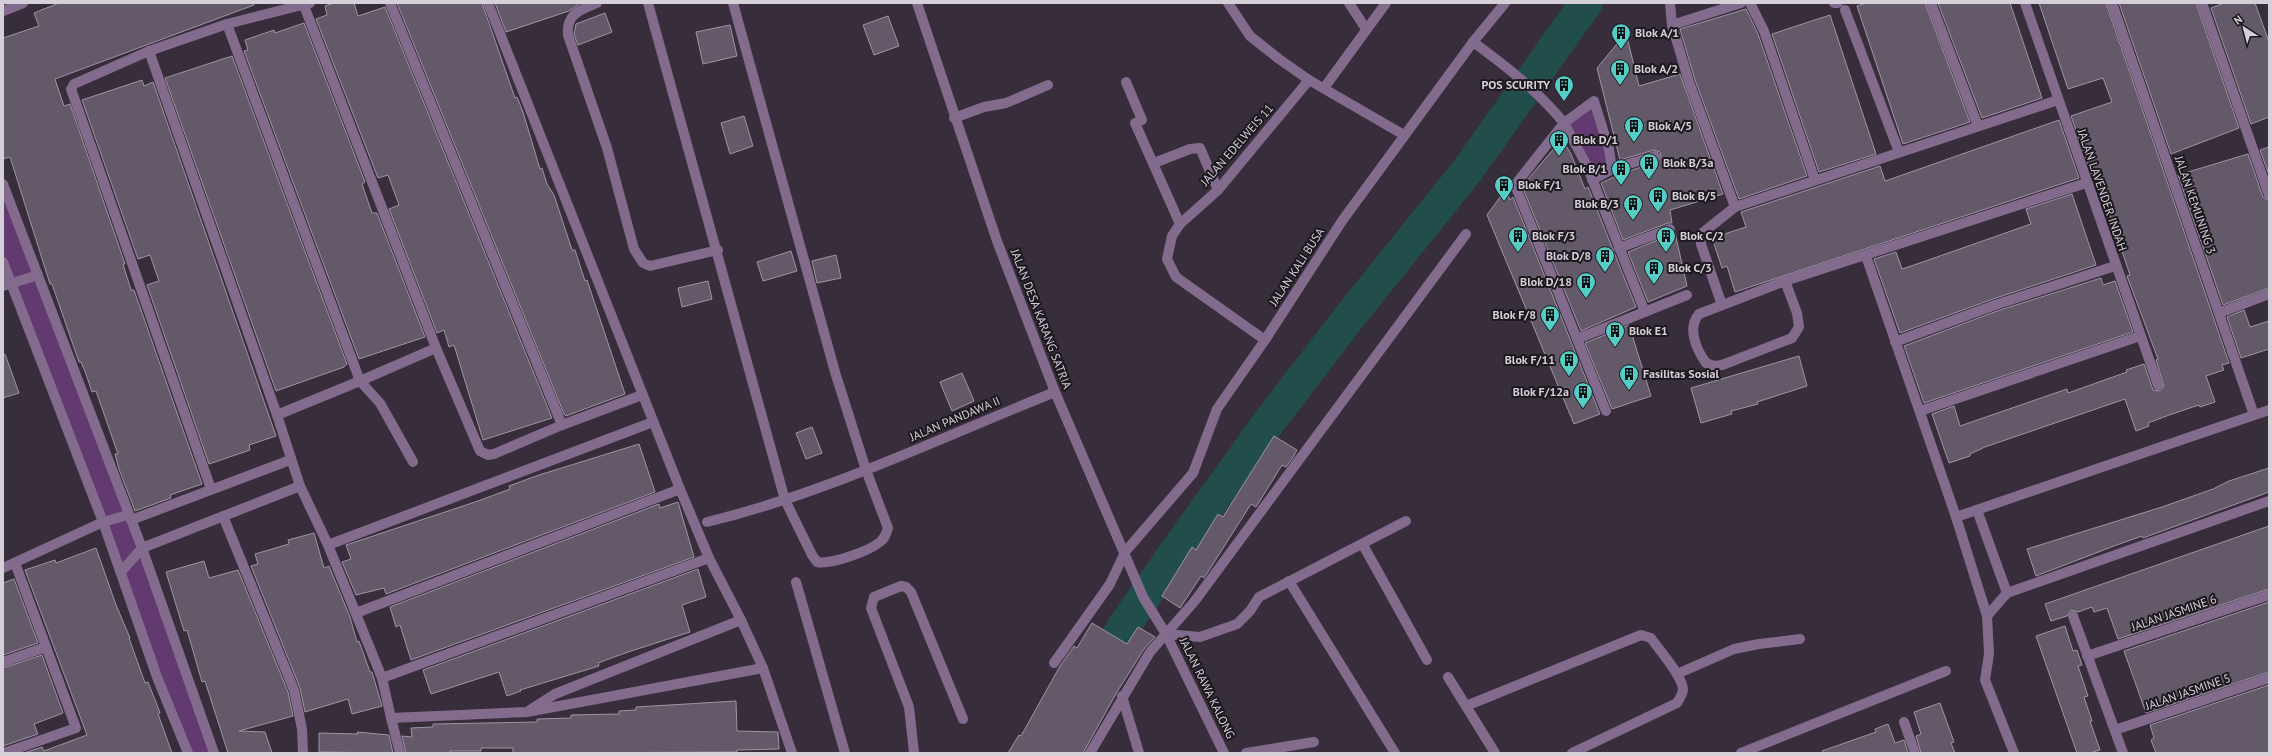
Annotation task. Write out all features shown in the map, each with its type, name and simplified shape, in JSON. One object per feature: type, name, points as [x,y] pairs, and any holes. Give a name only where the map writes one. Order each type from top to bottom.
[{"type":"street","points":[[3,11],[23,3]]},
{"type":"street","points":[[390,3],[562,425]]},
{"type":"street","points":[[488,3],[680,489],[710,558],[763,668],[792,753]]},
{"type":"street","points":[[597,3],[582,6],[568,20],[568,35],[606,148],[631,241],[638,256],[650,266],[656,266],[718,250]]},
{"type":"street","points":[[648,3],[718,250],[786,500],[817,562],[825,564],[872,547],[884,537],[888,528],[866,470],[835,372],[733,3]]},
{"type":"street","name":"JALAN DESA KARANG SATRIA","points":[[917,3],[954,118],[997,241],[1055,392],[1126,552],[1143,597],[1166,634]]},
{"type":"street","points":[[1228,3],[1250,36],[1309,80],[1404,135]]},
{"type":"street","points":[[1349,3],[1366,29]]},
{"type":"street","points":[[1324,88],[1386,3]]},
{"type":"street","name":"JALAN KALI BUSA","points":[[1054,663],[1110,584],[1126,552],[1193,473],[1217,409],[1265,340],[1342,221],[1473,42],[1505,3]]},
{"type":"street","points":[[1670,3],[1672,25],[1689,82],[1735,207]]},
{"type":"street","points":[[1672,25],[1741,3]]},
{"type":"street","points":[[1750,3],[1764,30],[1815,180]]},
{"type":"street","points":[[1834,3],[1841,6],[1899,152]]},
{"type":"street","points":[[1931,3],[1978,126]]},
{"type":"street","name":"JALAN LAVENDER INDAH","points":[[2025,3],[2086,183],[2158,385]]},
{"type":"street","name":"JALAN KEMUNING 3","points":[[2112,3],[2254,415]]},
{"type":"street","points":[[2202,3],[2269,195]]},
{"type":"street","points":[[211,489],[71,89],[74,84],[149,51],[227,24],[306,4],[436,348],[478,448],[484,454],[494,454],[562,425],[642,395]]},
{"type":"street","points":[[227,24],[360,381],[380,403],[413,462]]},
{"type":"street","points":[[1473,42],[1505,66],[1550,106],[1564,123],[1576,143],[1592,180],[1645,312]]},
{"type":"street","points":[[149,51],[277,415],[290,460],[300,486],[328,546],[382,678],[400,753]]},
{"type":"street","name":"JALAN EDELWEIS 11","points":[[1265,340],[1176,277],[1167,259],[1172,236],[1180,224],[1218,190],[1309,80]]},
{"type":"street","points":[[1126,82],[1142,120],[1135,123],[1180,224]]},
{"type":"street","points":[[954,118],[984,107],[1006,104],[1048,85]]},
{"type":"street","points":[[1606,411],[1515,185],[1564,123],[1594,100],[1609,149],[1612,170]]},
{"type":"street","points":[[1722,305],[1701,244],[1700,234],[1735,207],[2058,100]]},
{"type":"street","points":[[1154,163],[1190,149],[1200,148],[1218,190]]},
{"type":"street","points":[[1592,180],[1612,170],[1655,156]]},
{"type":"street","points":[[1785,281],[1797,313],[1799,327],[1792,338],[1714,366],[1706,362],[1702,357],[1693,333],[1693,321],[1699,314],[1785,281],[1866,256],[2086,183]]},
{"type":"street","points":[[3,184],[142,548],[214,753]]},
{"type":"street","points":[[1619,248],[1670,229]]},
{"type":"street","points":[[1090,753],[1122,696],[1150,652],[1194,602],[1466,234]]},
{"type":"street","points":[[1866,256],[1956,517],[1987,616],[1989,654],[1985,680],[2014,753]]},
{"type":"street","points":[[3,262],[7,285],[103,522],[157,677],[188,753]]},
{"type":"street","points":[[1895,342],[1995,305],[2115,266]]},
{"type":"street","points":[[7,285],[38,275]]},
{"type":"street","points":[[2219,313],[2269,294]]},
{"type":"street","points":[[1577,339],[1687,295]]},
{"type":"street","points":[[1920,411],[2140,336]]},
{"type":"street","points":[[277,415],[436,348]]},
{"type":"street","name":"JALAN PANDAWA II","points":[[707,522],[786,500],[866,470],[1055,392]]},
{"type":"street","points":[[1956,517],[2269,410]]},
{"type":"street","points":[[328,546],[653,422]]},
{"type":"street","points":[[3,568],[103,522],[130,518],[290,460]]},
{"type":"street","points":[[121,572],[142,548],[300,486]]},
{"type":"street","points":[[356,613],[680,489]]},
{"type":"street","points":[[1987,616],[2007,593],[2269,502]]},
{"type":"street","points":[[1977,510],[2007,593]]},
{"type":"street","points":[[223,516],[294,690],[302,729],[303,753]]},
{"type":"street","points":[[1166,634],[1200,637],[1237,624],[1250,611],[1259,597],[1363,545],[1406,521]]},
{"type":"street","points":[[1363,545],[1427,660]]},
{"type":"street","points":[[382,678],[710,558]]},
{"type":"street","points":[[4,753],[76,728],[15,563]]},
{"type":"street","points":[[1289,581],[1395,753]]},
{"type":"street","points":[[796,582],[845,753]]},
{"type":"street","points":[[914,753],[909,707],[870,608],[874,598],[901,586],[906,587],[911,592],[963,718]]},
{"type":"street","name":"JALAN JASMINE 6","points":[[2087,656],[2269,595]]},
{"type":"street","points":[[2073,616],[2123,753]]},
{"type":"street","points":[[527,712],[555,694],[741,620]]},
{"type":"street","name":"JALAN RAWA KALONG","points":[[1166,634],[1224,753]]},
{"type":"street","points":[[1466,706],[1641,634],[1651,638],[1677,674],[1683,688],[1677,703],[1572,753]]},
{"type":"street","points":[[1677,674],[1734,649],[1800,639]]},
{"type":"street","points":[[3,662],[46,647]]},
{"type":"street","points":[[391,718],[527,712],[763,668]]},
{"type":"street","points":[[1743,753],[1946,671]]},
{"type":"street","points":[[1448,677],[1496,753]]},
{"type":"street","name":"JALAN JASMINE 5","points":[[2115,730],[2269,678]]},
{"type":"street","points":[[1122,696],[1138,753]]},
{"type":"street","points":[[1904,722],[1915,753]]},
{"type":"street","points":[[1246,753],[1314,742]]},
{"type":"shaded area","points":[[1594,101],[1612,169],[1592,180],[1564,123]]},
{"type":"shaded area","points":[[3,184],[214,753],[188,753],[3,262]]},
{"type":"building","points":[[59,3],[253,3],[254,5],[55,79],[64,106],[70,104],[125,264],[123,264],[131,290],[134,290],[202,484],[170,495],[171,498],[135,511],[119,469],[115,454],[118,454],[96,391],[92,392],[81,362],[79,362],[52,284],[50,284],[10,157],[3,159],[3,38],[39,26],[34,13]]},
{"type":"building","points":[[334,3],[354,3],[358,16],[385,7],[552,418],[483,440],[454,345],[449,347],[444,330],[437,333],[389,209],[399,205],[388,175],[378,178],[316,19],[327,15],[325,6]]},
{"type":"building","points":[[397,3],[482,3],[515,98],[517,97],[523,112],[540,169],[542,168],[547,184],[554,195],[572,250],[575,250],[585,281],[587,280],[625,394],[566,416],[564,414]]},
{"type":"building","points":[[495,3],[581,3],[569,11],[506,32]]},
{"type":"building","points":[[1867,3],[1925,3],[1970,122],[1903,144],[1857,6]]},
{"type":"building","points":[[1938,3],[2010,3],[2042,98],[1982,118]]},
{"type":"building","points":[[2039,3],[2106,3],[2229,363],[2222,365],[2224,370],[2206,376],[2215,402],[2200,407],[2199,405],[2172,414],[2148,423],[2149,426],[2136,431],[2125,399],[1985,447],[1970,454],[1970,456],[1949,463],[1932,414],[1954,406],[1960,426],[2067,389],[2068,393],[2127,372],[2126,370],[2144,364],[2153,390],[2160,391],[2164,386],[2156,360],[2158,359],[2127,276],[2130,275],[2096,174],[2092,176],[2071,116],[2112,102],[2103,78],[2068,89]]},
{"type":"building","points":[[2119,3],[2196,3],[2239,128],[2171,154]]},
{"type":"building","points":[[2224,3],[2255,3],[2269,42],[2269,117],[2251,124],[2211,8]]},
{"type":"building","points":[[1746,9],[1758,34],[1807,176],[1739,199],[1695,80],[1680,29]]},
{"type":"building","points":[[605,13],[612,32],[578,45],[574,34],[576,24]]},
{"type":"building","points":[[1830,15],[1876,154],[1819,172],[1772,34]]},
{"type":"building","points":[[888,16],[899,46],[874,55],[863,25]]},
{"type":"building","points":[[304,23],[365,182],[362,184],[372,213],[377,213],[425,337],[359,359],[244,51],[248,50],[245,40],[274,30],[275,33]]},
{"type":"building","points":[[730,25],[737,56],[703,64],[696,32]]},
{"type":"building","points":[[1626,33],[1639,86],[1680,74],[1723,194],[1670,210],[1672,223],[1668,223],[1623,240],[1601,183],[1623,173],[1657,162],[1661,157],[1660,152],[1654,150],[1620,160],[1597,68]]},
{"type":"building","points":[[232,56],[347,364],[344,367],[276,391],[165,78]]},
{"type":"building","points":[[142,80],[144,86],[153,82],[276,436],[249,445],[250,450],[209,464],[147,285],[159,281],[150,255],[138,259],[82,100]]},
{"type":"building","points":[[744,116],[753,146],[730,154],[721,123]]},
{"type":"building","points":[[2059,120],[2079,178],[1735,292],[1727,266],[1722,268],[1712,238],[1746,227],[1741,212],[1880,166],[1885,181]]},
{"type":"building","points":[[1562,139],[1571,154],[1585,189],[1588,187],[1636,307],[1581,331],[1522,186]]},
{"type":"building","points":[[2269,147],[2269,175],[2260,150]]},
{"type":"building","points":[[2248,154],[2263,197],[2269,201],[2269,288],[2223,305],[2178,175]]},
{"type":"building","points":[[1506,189],[1510,200],[1513,197],[1600,414],[1574,424],[1487,215]]},
{"type":"building","points":[[2072,194],[2096,265],[1993,299],[1900,333],[1874,259],[1896,252],[1902,269],[2031,224],[2026,209]]},
{"type":"building","points":[[1675,233],[1687,286],[1648,302],[1628,252]]},
{"type":"building","points":[[791,251],[797,271],[763,281],[757,262]]},
{"type":"building","points":[[836,255],[841,278],[817,283],[812,261]]},
{"type":"building","points":[[2101,278],[2103,285],[2115,281],[2133,332],[1924,403],[1904,346],[1997,311]]},
{"type":"building","points":[[708,281],[712,299],[682,307],[678,288]]},
{"type":"building","points":[[2244,310],[2250,327],[2269,321],[2269,349],[2241,358],[2227,317]]},
{"type":"building","points":[[1629,325],[1651,396],[1612,409],[1585,343]]},
{"type":"building","points":[[5,354],[19,393],[3,398],[3,355]]},
{"type":"building","points":[[1799,356],[1807,386],[1757,402],[1758,404],[1731,411],[1732,414],[1701,423],[1691,388]]},
{"type":"building","points":[[962,373],[974,401],[952,411],[940,382]]},
{"type":"building","points":[[812,427],[822,453],[806,459],[796,433]]},
{"type":"building","points":[[1274,436],[1297,450],[1286,467],[1282,465],[1256,507],[1251,504],[1204,578],[1201,576],[1180,608],[1162,596],[1192,547],[1196,550],[1218,514],[1223,517]]},
{"type":"building","points":[[639,444],[655,492],[386,594],[384,588],[356,595],[342,562],[351,559],[346,545],[478,501],[510,489],[509,486],[539,475]]},
{"type":"building","points":[[2269,468],[2269,492],[2143,538],[2142,536],[2114,546],[2036,576],[2027,549],[2162,507],[2213,489],[2229,481]]},
{"type":"building","points":[[678,502],[694,557],[411,660],[400,625],[396,627],[390,607],[659,504],[660,508]]},
{"type":"building","points":[[2269,526],[2269,589],[2118,639],[2107,608],[2094,612],[2092,607],[2078,612],[2071,610],[2067,616],[2051,621],[2045,604]]},
{"type":"building","points":[[314,533],[324,568],[329,566],[350,617],[357,642],[359,641],[370,672],[372,672],[382,706],[352,714],[348,699],[305,712],[300,688],[251,566],[258,564],[255,554],[289,544],[288,540]]},
{"type":"building","points":[[96,548],[116,605],[130,638],[145,683],[148,682],[160,713],[158,714],[172,753],[24,753],[42,747],[44,751],[87,735],[25,570],[55,560],[56,563]]},
{"type":"building","points":[[204,561],[209,578],[238,570],[288,692],[293,716],[239,731],[265,732],[272,753],[228,753],[205,681],[202,682],[187,630],[184,631],[166,572]]},
{"type":"building","points":[[698,569],[706,597],[682,605],[690,632],[598,663],[599,666],[520,690],[521,691],[507,696],[499,672],[431,694],[423,670]]},
{"type":"building","points":[[14,579],[38,643],[3,655],[3,583]]},
{"type":"building","points":[[2269,602],[2269,672],[2146,713],[2124,651]]},
{"type":"building","points":[[1092,623],[1127,644],[1138,627],[1155,637],[1144,649],[1117,692],[1083,753],[1008,753],[1019,735],[1021,736],[1060,666],[1074,646],[1077,648]]},
{"type":"building","points":[[2065,626],[2073,651],[2077,650],[2082,665],[2078,666],[2088,696],[2084,697],[2100,750],[2090,753],[2077,753],[2036,636]]},
{"type":"building","points":[[42,655],[63,713],[34,724],[38,734],[3,746],[3,668]]},
{"type":"building","points":[[2269,685],[2269,753],[2156,753],[2151,740],[2154,738],[2150,725]]},
{"type":"building","points":[[736,701],[737,731],[778,732],[779,749],[737,750],[737,752],[513,753],[513,748],[481,748],[481,751],[406,753],[402,736],[412,737],[411,728],[433,727],[433,724],[537,722],[537,719],[571,718],[571,715],[619,714],[619,711],[636,710],[636,707]]},
{"type":"building","points":[[1940,703],[1954,742],[1951,743],[1955,753],[1921,753],[1916,736],[1921,734],[1914,712]]},
{"type":"building","points":[[1888,724],[1895,743],[1904,740],[1908,753],[1823,753],[1822,751],[1876,732],[1875,729]]},
{"type":"building","points":[[357,732],[389,735],[393,753],[319,752],[319,733],[358,734]]},
{"type":"waterway","points":[[1049,753],[1124,626],[1184,540],[1269,422],[1351,315],[1467,171],[1586,3]]},
{"type":"place","name":"Blok A/1","points":[[1621,50]]},
{"type":"place","name":"Blok A/2","points":[[1620,86]]},
{"type":"place","name":"POS SCURITY","points":[[1564,102]]},
{"type":"place","name":"Blok A/5","points":[[1634,143]]},
{"type":"place","name":"Blok D/1","points":[[1559,157]]},
{"type":"place","name":"Blok B/3a","points":[[1649,180]]},
{"type":"place","name":"Blok B/1","points":[[1621,186]]},
{"type":"place","name":"Blok F/1","points":[[1504,202]]},
{"type":"place","name":"Blok B/5","points":[[1658,213]]},
{"type":"place","name":"Blok B/3","points":[[1633,221]]},
{"type":"place","name":"Blok F/3","points":[[1518,253]]},
{"type":"place","name":"Blok C/2","points":[[1666,253]]},
{"type":"place","name":"Blok D/8","points":[[1605,273]]},
{"type":"place","name":"Blok C/3","points":[[1654,285]]},
{"type":"place","name":"Blok D/18","points":[[1586,299]]},
{"type":"place","name":"Blok F/8","points":[[1550,332]]},
{"type":"place","name":"Blok E1","points":[[1615,348]]},
{"type":"place","name":"Blok F/11","points":[[1569,377]]},
{"type":"place","name":"Fasilitas Sosial","points":[[1629,391]]},
{"type":"place","name":"Blok F/12a","points":[[1583,409]]}]
